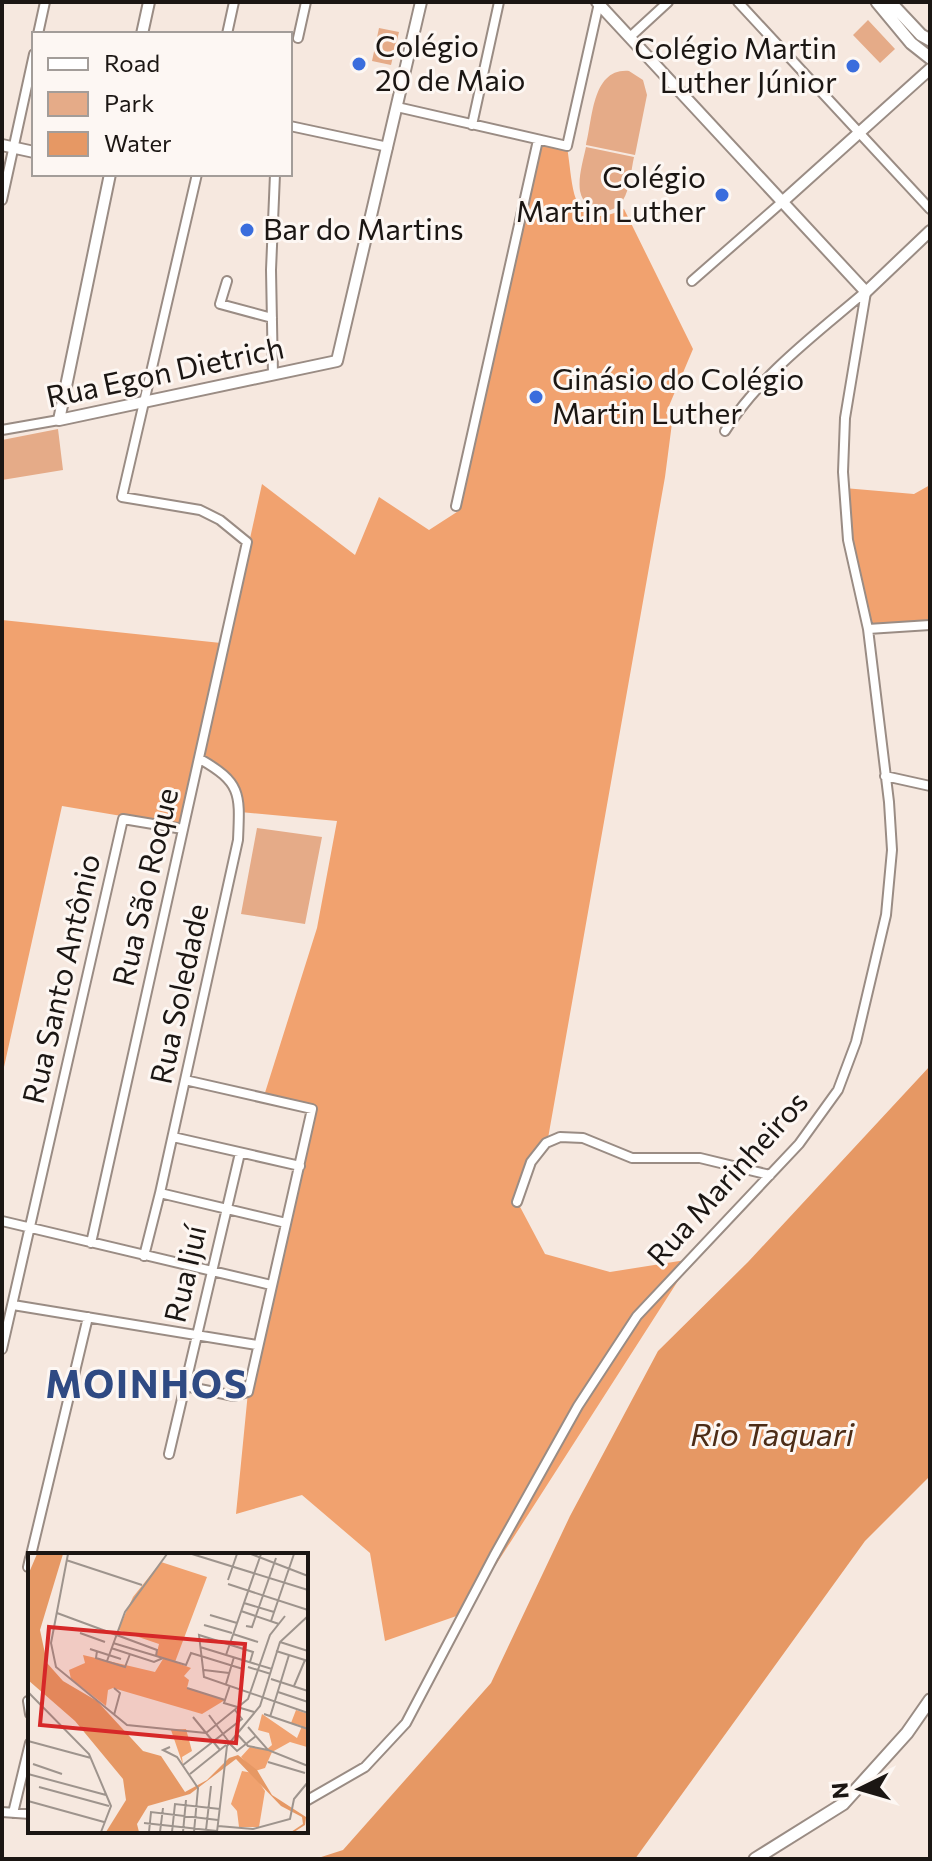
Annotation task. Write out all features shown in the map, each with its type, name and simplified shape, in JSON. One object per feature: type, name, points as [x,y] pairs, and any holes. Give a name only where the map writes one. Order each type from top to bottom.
[{"type":"main road","points":[[877,2],[921,40]]},
{"type":"main road","points":[[890,2],[921,40],[930,58]]},
{"type":"main road","points":[[755,1859],[843,1804],[907,1733],[930,1700]]},
{"type":"street","points":[[38,32],[45,2]]},
{"type":"street","points":[[142,32],[149,2]]},
{"type":"street","points":[[227,32],[234,2]]},
{"type":"street","points":[[298,38],[306,2]]},
{"type":"street","points":[[292,126],[388,147],[421,2]]},
{"type":"street","points":[[472,125],[499,2]]},
{"type":"street","points":[[397,107],[567,146],[598,2]]},
{"type":"street","points":[[598,2],[866,292]]},
{"type":"street","points":[[630,37],[668,2]]},
{"type":"street","points":[[738,2],[930,209]]},
{"type":"street","points":[[921,40],[930,47]]},
{"type":"street","points":[[692,281],[930,67],[921,40]]},
{"type":"street","points":[[2,200],[8,146],[32,61]]},
{"type":"street","points":[[456,506],[538,140]]},
{"type":"street","points":[[8,146],[32,152]]},
{"type":"street","name":"Rua Egon Dietrich","points":[[2,430],[145,403],[337,361],[388,147]]},
{"type":"street","points":[[59,420],[110,176]]},
{"type":"street","points":[[145,403],[197,176]]},
{"type":"street","points":[[273,375],[271,270],[275,176]]},
{"type":"street","points":[[725,431],[744,405],[787,359],[866,292],[930,231]]},
{"type":"street","points":[[227,281],[220,304],[272,318]]},
{"type":"street","name":"Rua Marinheiros","points":[[308,1800],[365,1767],[406,1723],[578,1406],[637,1316],[799,1144],[838,1090],[856,1042],[886,915],[891,875],[890,826],[868,629],[848,540],[843,472],[845,418],[866,292]]},
{"type":"street","name":"Rua São Roque","points":[[91,1243],[247,542],[220,520],[200,510],[122,497],[145,403]]},
{"type":"street","points":[[868,629],[930,625]]},
{"type":"street","name":"Rua Soledade","points":[[144,1256],[238,840],[240,798],[225,773],[200,759]]},
{"type":"street","points":[[885,776],[930,786]]},
{"type":"street","name":"Rua Santo Antônio","points":[[2,1349],[123,819],[183,829]]},
{"type":"street","points":[[185,1080],[312,1109],[248,1392],[234,1396],[185,1386]]},
{"type":"street","points":[[173,1137],[300,1166]]},
{"type":"street","points":[[517,1202],[531,1162],[546,1143],[560,1137],[583,1138],[632,1158],[700,1158],[770,1175]]},
{"type":"street","name":"Rua Ijuí","points":[[169,1454],[240,1153]]},
{"type":"street","points":[[160,1193],[286,1223]]},
{"type":"street","points":[[2,1221],[271,1285]]},
{"type":"street","points":[[13,1305],[257,1345]]},
{"type":"street","points":[[31,1553],[88,1317]]},
{"type":"street","points":[[13,1813],[28,1751]]},
{"type":"street","points":[[2,1812],[28,1814]]},
{"type":"green space","points":[[868,20],[895,49],[880,63],[853,35]]},
{"type":"green space","points":[[379,28],[399,32],[391,65],[372,61]]},
{"type":"green space","points":[[629,71],[643,80],[647,95],[635,155],[586,145],[601,86],[617,72]]},
{"type":"green space","points":[[586,147],[634,157],[625,196],[612,210],[592,208],[580,191]]},
{"type":"green space","points":[[58,429],[63,470],[2,480],[2,440]]},
{"type":"green space","points":[[257,828],[322,837],[305,924],[241,914]]},
{"type":"shaded area","points":[[542,142],[567,147],[574,191],[584,211],[593,216],[624,209],[693,349],[666,413],[672,423],[665,477],[547,1144],[532,1163],[518,1203],[545,1254],[610,1272],[692,1259],[465,1613],[385,1641],[370,1553],[302,1495],[236,1514],[248,1392],[313,1111],[263,1099],[317,928],[337,821],[240,812],[226,775],[201,760],[262,484],[355,555],[379,497],[429,530],[460,510]]},
{"type":"shaded area","points":[[930,485],[930,622],[868,629],[848,540],[844,488],[914,494]]},
{"type":"shaded area","points":[[2,620],[221,643],[181,826],[62,806],[2,1076]]},
{"type":"water","name":"Rio Taquari","points":[[930,1066],[930,1476],[865,1541],[635,1859],[315,1859],[343,1850],[491,1683],[570,1516],[658,1351],[748,1262]]},
{"type":"place","name":"Colégio 20 de Maio","points":[[359,64]]},
{"type":"place","name":"Colégio Martin Luther Júnior","points":[[853,66]]},
{"type":"place","name":"Colégio Martin Luther","points":[[722,195]]},
{"type":"place","name":"Bar do Martins","points":[[247,230]]},
{"type":"place","name":"Ginásio do Colégio Martin Luther","points":[[536,397]]},
{"type":"district","name":"MOINHOS","points":[[147,1385]]}]
